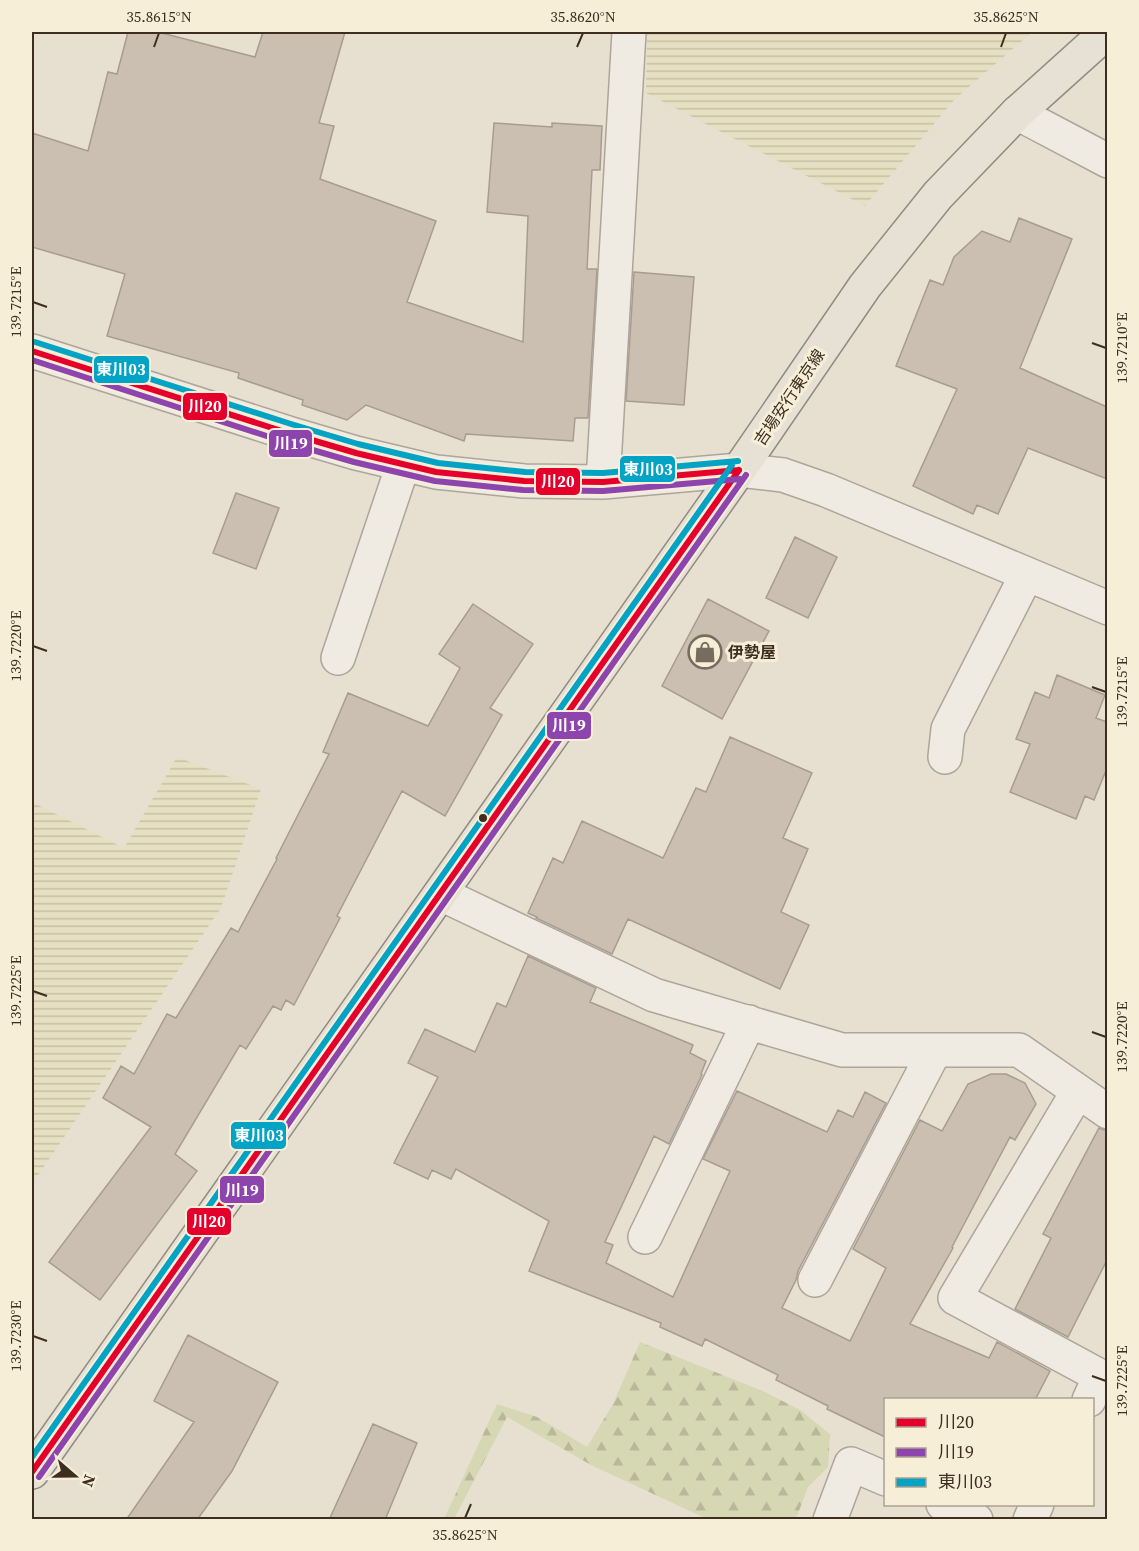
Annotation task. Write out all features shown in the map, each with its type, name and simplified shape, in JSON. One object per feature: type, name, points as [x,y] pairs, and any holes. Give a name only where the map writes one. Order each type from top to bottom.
[{"type":"main road","name":"吉場安行東京線","points":[[32,1472],[739,470],[865,286],[939,195],[1017,112],[1107,32]]},
{"type":"street","points":[[603,482],[629,32]]},
{"type":"street","points":[[1017,112],[1107,161]]},
{"type":"street","points":[[32,351],[288,433],[436,472],[524,481],[603,482],[739,470],[783,476],[826,490],[1107,608]]},
{"type":"street","points":[[338,658],[404,465]]},
{"type":"street","points":[[945,757],[948,729],[1027,574]]},
{"type":"street","points":[[441,894],[654,995],[842,1050],[1018,1050],[1107,1112]]},
{"type":"street","points":[[645,1237],[749,1022]]},
{"type":"street","points":[[815,1280],[935,1050]]},
{"type":"street","points":[[1077,1093],[955,1298],[1101,1376],[1090,1398]]},
{"type":"street","points":[[830,1520],[851,1464],[884,1479]]},
{"type":"street","points":[[947,1506],[976,1520]]},
{"type":"street","points":[[1030,1520],[1036,1506]]},
{"type":"shaded area","points":[[647,32],[1032,32],[954,100],[865,206],[646,93]]},
{"type":"shaded area","points":[[177,757],[261,789],[221,908],[32,1184],[32,802],[124,848]]},
{"type":"green space","points":[[640,1342],[765,1392],[800,1410],[830,1434],[828,1467],[808,1487],[796,1519],[707,1519],[591,1465],[507,1417],[454,1519],[444,1519],[497,1404],[537,1417],[587,1447],[613,1404]]},
{"type":"building","points":[[128,32],[158,32],[255,57],[263,32],[345,32],[319,123],[334,126],[320,179],[436,221],[407,302],[523,342],[528,216],[487,212],[494,123],[552,127],[552,123],[602,126],[600,170],[592,170],[587,269],[597,269],[588,418],[575,418],[573,441],[466,434],[464,441],[366,405],[347,420],[302,405],[303,400],[238,378],[239,373],[107,336],[125,274],[32,247],[32,133],[88,151],[108,72],[117,74]]},
{"type":"building","points":[[1019,218],[1072,239],[1020,368],[1107,407],[1107,479],[1028,448],[998,514],[977,505],[973,514],[913,486],[957,389],[896,366],[930,280],[943,285],[954,257],[982,231],[1010,242]]},
{"type":"building","points":[[634,272],[694,277],[684,405],[626,401]]},
{"type":"building","points":[[236,493],[279,508],[256,569],[213,553]]},
{"type":"building","points":[[795,537],[837,557],[808,618],[766,598]]},
{"type":"building","points":[[708,599],[769,631],[722,719],[662,686]]},
{"type":"building","points":[[473,604],[533,644],[490,708],[502,715],[445,816],[402,791],[337,916],[340,918],[294,1005],[286,1000],[281,1010],[273,1006],[246,1049],[240,1045],[175,1154],[197,1171],[100,1300],[49,1262],[151,1127],[103,1098],[121,1066],[134,1074],[167,1014],[176,1018],[231,928],[238,932],[329,754],[323,752],[348,693],[428,726],[460,668],[439,654]]},
{"type":"building","points":[[1057,675],[1105,695],[1096,718],[1107,722],[1107,768],[1094,800],[1085,796],[1076,819],[1010,792],[1030,744],[1016,739],[1035,692],[1049,698]]},
{"type":"building","points":[[730,737],[812,773],[783,838],[808,849],[781,912],[809,925],[780,989],[628,919],[612,954],[528,913],[553,858],[563,863],[582,821],[663,858],[696,788],[706,792]]},
{"type":"building","points":[[528,956],[596,988],[590,1002],[693,1045],[690,1053],[706,1061],[702,1075],[669,1144],[654,1136],[605,1242],[613,1245],[606,1263],[673,1297],[730,1171],[703,1159],[737,1091],[827,1132],[838,1110],[853,1117],[865,1092],[886,1103],[798,1271],[782,1308],[850,1341],[886,1268],[853,1249],[920,1120],[942,1131],[968,1084],[991,1074],[1006,1074],[1025,1083],[1036,1104],[1015,1140],[1010,1137],[953,1248],[910,1324],[989,1358],[997,1342],[1050,1371],[1036,1398],[884,1398],[884,1437],[827,1409],[828,1406],[776,1380],[778,1375],[705,1339],[702,1346],[660,1327],[661,1323],[529,1271],[549,1221],[456,1169],[451,1179],[432,1170],[428,1179],[394,1163],[438,1077],[408,1063],[425,1029],[475,1052],[497,1003],[506,1007]]},
{"type":"building","points":[[1099,1128],[1107,1131],[1107,1260],[1068,1337],[1015,1309],[1051,1238],[1043,1234]]},
{"type":"building","points":[[188,1335],[278,1382],[232,1471],[197,1520],[126,1520],[194,1422],[154,1401]]},
{"type":"building","points":[[373,1424],[417,1443],[385,1520],[329,1520]]},
{"type":"transit line","name":"東川03","points":[[35,342],[291,424],[358,444],[438,463],[525,472],[603,473],[738,461]]},
{"type":"transit line","name":"川20","points":[[32,351],[288,433],[356,453],[436,472],[524,481],[603,482],[739,470]]},
{"type":"transit line","name":"川19","points":[[32,360],[285,442],[354,462],[435,481],[523,490],[603,491],[740,479]]},
{"type":"transit line","name":"東川03","points":[[32,1457],[732,465]]},
{"type":"transit line","name":"川20","points":[[32,1472],[739,470]]},
{"type":"transit line","name":"川19","points":[[39,1477],[746,475]]},
{"type":"place","name":"伊勢屋","points":[[705,652]]}]
